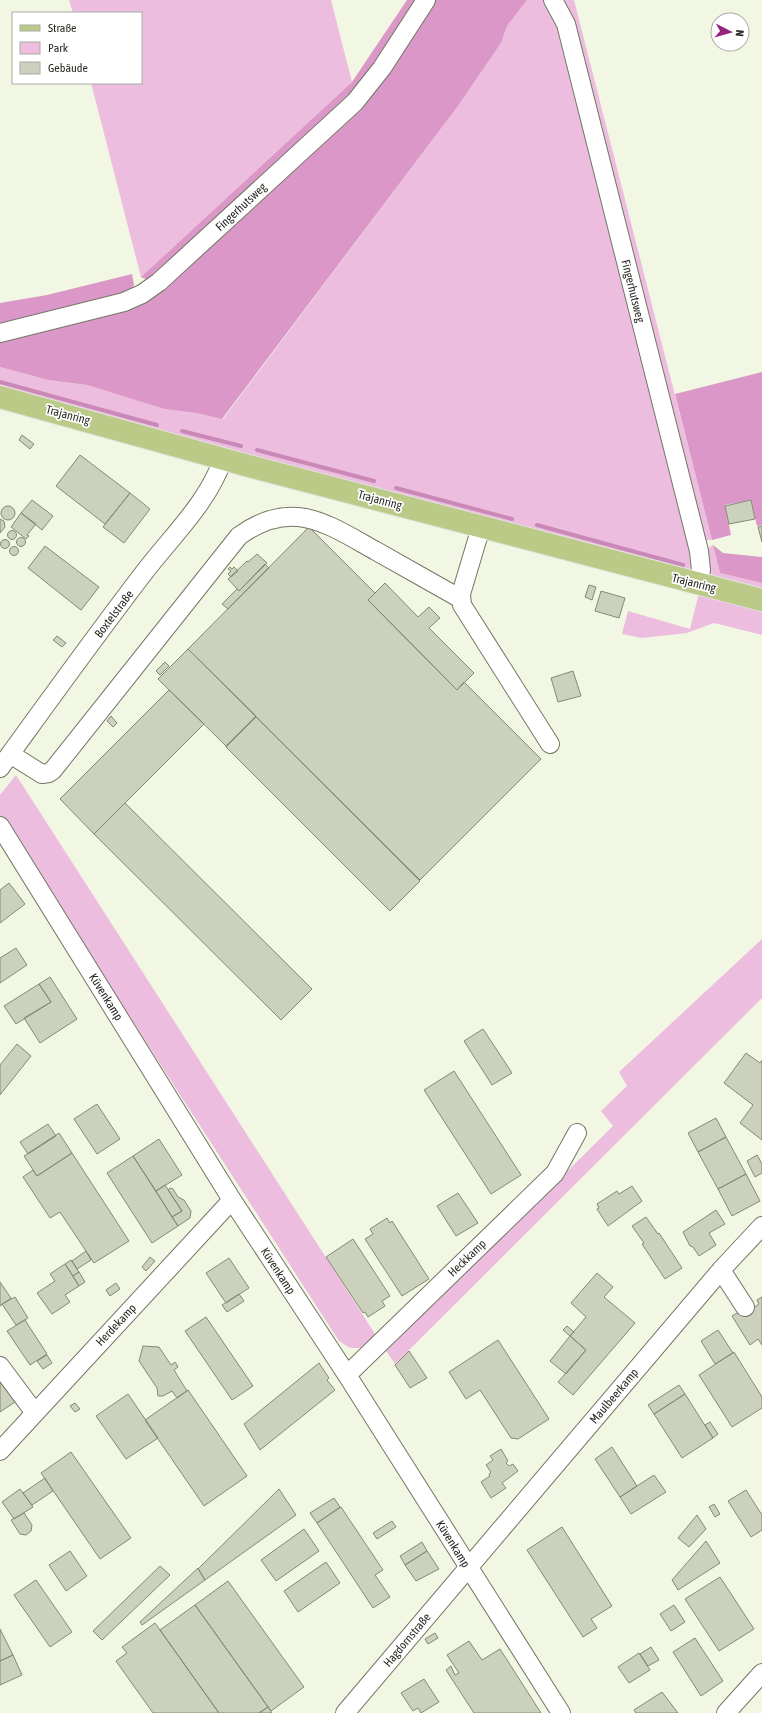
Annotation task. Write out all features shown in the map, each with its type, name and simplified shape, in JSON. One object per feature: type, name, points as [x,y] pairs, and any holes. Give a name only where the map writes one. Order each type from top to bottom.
[{"type":"main road","name":"Trajanring","points":[[0,396],[223,459],[762,600]]},
{"type":"street","name":"Fingerhutsweg","points":[[0,334],[124,302],[142,294],[159,282],[355,102],[382,68],[426,0]]},
{"type":"street","name":"Fingerhutsweg","points":[[554,0],[566,24],[699,551],[700,570],[697,584]]},
{"type":"street","name":"Boxtelstraße","points":[[5,761],[146,570],[209,492],[223,459]]},
{"type":"street","points":[[5,761],[42,774],[49,773],[53,770],[239,536],[259,523],[285,517],[300,517],[313,520],[342,532],[461,599]]},
{"type":"street","points":[[481,527],[461,599],[465,611],[550,744]]},
{"type":"street","name":"Küvenkamp","points":[[0,826],[232,1200],[346,1375],[561,1713]]},
{"type":"street","name":"Heckkamp","points":[[346,1375],[555,1173],[577,1133]]},
{"type":"street","name":"Herdekamp","points":[[0,1451],[232,1200]]},
{"type":"street","name":"Maulbeerkamp","points":[[468,1567],[721,1270],[762,1226]]},
{"type":"street","points":[[721,1270],[745,1307]]},
{"type":"street","points":[[0,1366],[35,1413]]},
{"type":"street","name":"Hagdornstraße","points":[[345,1713],[468,1567]]},
{"type":"street","points":[[726,1713],[762,1673]]},
{"type":"green space","points":[[69,0],[331,0],[352,82],[141,277],[91,84],[142,84],[142,12],[73,12]]},
{"type":"green space","points":[[527,0],[550,0],[552,3],[697,554],[691,574],[0,388],[0,367],[48,380],[87,385],[164,409],[196,413],[223,419],[458,106],[501,43],[507,26]]},
{"type":"green space","points":[[560,0],[574,0],[712,540],[700,540]]},
{"type":"green space","points":[[713,545],[720,573],[762,583],[762,593],[709,581],[703,552]]},
{"type":"green space","points":[[699,593],[762,610],[762,635],[714,623],[687,633],[642,638],[622,634],[628,611],[690,629]]},
{"type":"green space","points":[[16,775],[377,1337],[364,1348],[350,1348],[339,1341],[0,816],[0,795]]},
{"type":"green space","points":[[762,939],[762,998],[395,1364],[386,1351],[613,1126],[601,1111],[627,1086],[619,1072]]},
{"type":"shaded area","points":[[407,0],[422,0],[361,88],[152,282],[141,277],[352,82]]},
{"type":"shaded area","points":[[432,0],[527,0],[507,26],[501,43],[458,106],[222,419],[196,413],[164,409],[87,385],[48,380],[0,367],[0,337],[135,303],[353,109]]},
{"type":"shaded area","points":[[132,274],[134,285],[128,296],[0,329],[0,303],[47,295]]},
{"type":"shaded area","points":[[762,372],[762,525],[757,526],[751,500],[725,505],[731,535],[712,540],[675,394]]},
{"type":"shaded area","points":[[713,545],[723,553],[762,557],[762,583],[720,573]]},
{"type":"building","points":[[22,435],[34,444],[30,449],[19,440]]},
{"type":"building","points":[[80,455],[130,493],[105,524],[56,486]]},
{"type":"building","points":[[130,493],[150,509],[124,543],[103,527]]},
{"type":"building","points":[[32,500],[53,516],[42,530],[21,513]]},
{"type":"building","points":[[751,500],[755,519],[729,524],[725,506]]},
{"type":"building","points":[[5,506],[11,506],[15,510],[15,516],[11,520],[5,520],[1,516],[1,510]]},
{"type":"building","points":[[21,513],[36,524],[27,535],[29,536],[26,539],[11,527]]},
{"type":"building","points":[[0,519],[4,521],[5,527],[0,533]]},
{"type":"building","points":[[762,526],[762,542],[758,527]]},
{"type":"building","points":[[309,527],[375,593],[368,600],[457,690],[464,682],[541,759],[420,880],[188,649]]},
{"type":"building","points":[[12,530],[17,535],[12,540],[7,535]]},
{"type":"building","points":[[21,537],[26,542],[21,547],[16,542]]},
{"type":"building","points":[[5,539],[10,544],[5,549],[0,544]]},
{"type":"building","points":[[14,546],[19,551],[14,556],[9,551]]},
{"type":"building","points":[[45,546],[99,587],[81,610],[28,568]]},
{"type":"building","points":[[257,554],[267,563],[239,591],[228,579],[247,561],[248,562]]},
{"type":"building","points":[[265,564],[269,568],[228,609],[222,604],[237,589],[239,591]]},
{"type":"building","points":[[230,567],[232,569],[234,567],[238,571],[231,577],[228,574],[231,571],[228,569]]},
{"type":"building","points":[[385,583],[418,617],[429,607],[440,618],[429,628],[474,673],[457,690],[368,600]]},
{"type":"building","points":[[589,585],[596,587],[592,600],[585,597]]},
{"type":"building","points":[[601,591],[625,598],[619,618],[595,611]]},
{"type":"building","points":[[57,636],[66,643],[62,647],[53,640]]},
{"type":"building","points":[[188,649],[256,716],[226,746],[158,679]]},
{"type":"building","points":[[165,662],[169,666],[160,675],[156,671]]},
{"type":"building","points":[[573,671],[581,696],[558,702],[551,678]]},
{"type":"building","points":[[169,690],[204,724],[94,834],[60,799]]},
{"type":"building","points":[[111,716],[117,723],[113,727],[107,721]]},
{"type":"building","points":[[256,717],[420,881],[390,911],[226,747]]},
{"type":"building","points":[[125,803],[312,989],[281,1020],[94,834]]},
{"type":"building","points":[[9,883],[25,904],[0,923],[0,890]]},
{"type":"building","points":[[16,948],[27,965],[0,983],[0,958]]},
{"type":"building","points":[[50,977],[77,1019],[40,1043],[24,1018],[51,1002],[39,984]]},
{"type":"building","points":[[39,984],[51,1002],[16,1024],[4,1006]]},
{"type":"building","points":[[483,1029],[512,1073],[492,1085],[464,1041]]},
{"type":"building","points":[[17,1044],[31,1056],[0,1095],[0,1065]]},
{"type":"building","points":[[746,1053],[760,1063],[762,1060],[762,1140],[740,1123],[753,1105],[724,1083]]},
{"type":"building","points":[[454,1071],[521,1175],[491,1194],[424,1090]]},
{"type":"building","points":[[97,1104],[120,1139],[97,1154],[74,1119]]},
{"type":"building","points":[[716,1118],[726,1137],[698,1152],[688,1133]]},
{"type":"building","points":[[48,1124],[56,1136],[28,1154],[20,1142]]},
{"type":"building","points":[[59,1133],[72,1153],[37,1176],[24,1156]]},
{"type":"building","points":[[726,1137],[746,1174],[718,1189],[698,1152]]},
{"type":"building","points":[[159,1139],[182,1175],[156,1191],[133,1156]]},
{"type":"building","points":[[72,1153],[129,1241],[94,1263],[60,1212],[50,1218],[23,1177],[33,1170],[37,1176]]},
{"type":"building","points":[[757,1155],[762,1164],[762,1173],[755,1177],[747,1161]]},
{"type":"building","points":[[133,1156],[178,1226],[152,1243],[107,1173]]},
{"type":"building","points":[[746,1174],[760,1201],[732,1216],[718,1189]]},
{"type":"building","points":[[165,1185],[182,1211],[172,1217],[156,1191]]},
{"type":"building","points":[[632,1186],[642,1201],[608,1226],[597,1209],[599,1208],[597,1204],[617,1191],[619,1194]]},
{"type":"building","points":[[170,1188],[173,1189],[178,1197],[184,1200],[191,1211],[190,1218],[178,1226],[172,1217],[182,1211],[168,1190]]},
{"type":"building","points":[[458,1193],[478,1223],[456,1236],[437,1206]]},
{"type":"building","points":[[716,1210],[725,1224],[709,1233],[716,1245],[699,1256],[693,1247],[690,1246],[683,1232]]},
{"type":"building","points":[[646,1217],[658,1234],[659,1233],[682,1268],[665,1279],[642,1244],[644,1243],[632,1226]]},
{"type":"building","points":[[387,1218],[390,1223],[392,1221],[429,1279],[402,1296],[365,1239],[373,1234],[370,1229]]},
{"type":"building","points":[[353,1239],[390,1296],[382,1301],[385,1306],[368,1317],[365,1312],[363,1313],[326,1257]]},
{"type":"building","points":[[86,1251],[91,1260],[77,1269],[72,1261]]},
{"type":"building","points":[[150,1257],[155,1261],[146,1271],[142,1267]]},
{"type":"building","points":[[229,1258],[249,1288],[226,1303],[206,1273]]},
{"type":"building","points":[[71,1260],[79,1272],[73,1276],[65,1264]]},
{"type":"building","points":[[65,1264],[79,1286],[65,1295],[70,1302],[52,1314],[37,1293],[55,1281],[50,1274]]},
{"type":"building","points":[[79,1272],[85,1282],[79,1286],[73,1276]]},
{"type":"building","points":[[597,1273],[613,1287],[604,1297],[635,1323],[573,1395],[558,1382],[586,1350],[570,1336],[586,1317],[571,1303]]},
{"type":"building","points":[[0,1282],[11,1298],[0,1306]]},
{"type":"building","points":[[116,1283],[120,1289],[110,1296],[106,1290]]},
{"type":"building","points":[[239,1294],[244,1301],[227,1312],[222,1305]]},
{"type":"building","points":[[15,1297],[28,1318],[16,1325],[2,1304]]},
{"type":"building","points":[[762,1297],[762,1345],[758,1339],[750,1345],[732,1316],[744,1309],[746,1313],[759,1304],[757,1300]]},
{"type":"building","points":[[206,1317],[253,1386],[232,1400],[185,1331]]},
{"type":"building","points":[[25,1320],[47,1354],[30,1365],[7,1331]]},
{"type":"building","points":[[567,1326],[574,1332],[570,1336],[563,1330]]},
{"type":"building","points":[[718,1330],[733,1353],[715,1364],[701,1341]]},
{"type":"building","points":[[570,1336],[586,1350],[566,1374],[550,1361]]},
{"type":"building","points":[[498,1340],[549,1419],[518,1439],[511,1438],[480,1390],[466,1399],[449,1372]]},
{"type":"building","points":[[143,1346],[159,1347],[171,1365],[175,1362],[178,1367],[174,1370],[187,1391],[177,1398],[172,1391],[163,1396],[158,1396],[157,1388],[139,1361]]},
{"type":"building","points":[[409,1351],[427,1378],[410,1388],[395,1365]]},
{"type":"building","points":[[734,1352],[762,1397],[762,1408],[732,1427],[699,1375]]},
{"type":"building","points":[[47,1355],[52,1363],[43,1369],[37,1361]]},
{"type":"building","points":[[319,1363],[329,1378],[327,1380],[335,1390],[260,1450],[244,1424]]},
{"type":"building","points":[[0,1380],[15,1402],[0,1412]]},
{"type":"building","points":[[679,1385],[685,1394],[654,1414],[648,1405]]},
{"type":"building","points":[[188,1390],[247,1476],[204,1506],[145,1420]]},
{"type":"building","points":[[128,1394],[158,1438],[126,1459],[96,1416]]},
{"type":"building","points":[[685,1394],[713,1438],[682,1458],[654,1414]]},
{"type":"building","points":[[75,1403],[80,1409],[75,1412],[70,1406]]},
{"type":"building","points":[[710,1422],[718,1434],[713,1438],[705,1425]]},
{"type":"building","points":[[612,1447],[637,1486],[620,1497],[595,1459]]},
{"type":"building","points":[[501,1449],[508,1461],[506,1463],[509,1466],[513,1464],[518,1471],[502,1483],[506,1488],[491,1498],[481,1482],[490,1476],[489,1474],[491,1472],[486,1465],[493,1460],[490,1456]]},
{"type":"building","points":[[71,1452],[131,1538],[100,1559],[41,1473]]},
{"type":"building","points":[[654,1475],[666,1492],[631,1514],[620,1497]]},
{"type":"building","points":[[45,1478],[53,1491],[32,1505],[23,1493]]},
{"type":"building","points":[[20,1489],[33,1507],[14,1519],[2,1502]]},
{"type":"building","points":[[279,1489],[296,1515],[205,1580],[198,1569]]},
{"type":"building","points":[[746,1490],[762,1515],[762,1530],[751,1537],[728,1501]]},
{"type":"building","points":[[334,1498],[340,1507],[317,1523],[310,1513]]},
{"type":"building","points":[[714,1504],[720,1514],[715,1517],[709,1507]]},
{"type":"building","points":[[341,1507],[383,1570],[375,1575],[390,1597],[373,1608],[317,1523]]},
{"type":"building","points":[[24,1513],[32,1525],[31,1531],[26,1535],[20,1534],[11,1520]]},
{"type":"building","points":[[697,1515],[706,1529],[689,1547],[678,1538]]},
{"type":"building","points":[[392,1521],[396,1527],[377,1539],[373,1533]]},
{"type":"building","points":[[562,1527],[612,1606],[591,1619],[597,1628],[583,1637],[527,1550]]},
{"type":"building","points":[[304,1529],[319,1551],[276,1581],[261,1560]]},
{"type":"building","points":[[706,1541],[720,1563],[678,1590],[672,1580]]},
{"type":"building","points":[[422,1542],[427,1551],[405,1565],[400,1556]]},
{"type":"building","points":[[70,1551],[87,1576],[66,1591],[49,1565]]},
{"type":"building","points":[[427,1551],[439,1569],[416,1581],[405,1565]]},
{"type":"building","points":[[326,1562],[340,1583],[298,1612],[284,1591]]},
{"type":"building","points":[[160,1566],[170,1575],[102,1640],[93,1631]]},
{"type":"building","points":[[198,1568],[205,1580],[142,1625],[140,1622]]},
{"type":"building","points":[[720,1577],[754,1629],[719,1651],[685,1599]]},
{"type":"building","points":[[36,1580],[72,1632],[50,1647],[14,1595]]},
{"type":"building","points":[[228,1581],[304,1687],[271,1711],[195,1605]]},
{"type":"building","points":[[195,1605],[268,1707],[259,1713],[219,1713],[160,1630]]},
{"type":"building","points":[[674,1605],[685,1622],[671,1631],[660,1614]]},
{"type":"building","points":[[155,1623],[219,1713],[153,1713],[116,1661],[127,1653],[122,1647]]},
{"type":"building","points":[[0,1629],[13,1655],[0,1661]]},
{"type":"building","points":[[435,1633],[438,1638],[428,1644],[425,1639]]},
{"type":"building","points":[[695,1638],[723,1681],[701,1696],[673,1652]]},
{"type":"building","points":[[469,1641],[482,1660],[500,1649],[541,1713],[474,1713],[446,1670],[451,1666],[455,1675],[459,1673],[447,1655]]},
{"type":"building","points":[[651,1647],[659,1660],[648,1666],[640,1654]]},
{"type":"building","points":[[639,1653],[650,1670],[629,1683],[618,1667]]},
{"type":"building","points":[[13,1655],[22,1675],[0,1685],[0,1661]]},
{"type":"building","points":[[424,1679],[439,1702],[421,1713],[418,1708],[413,1711],[401,1693]]},
{"type":"building","points":[[662,1692],[678,1713],[636,1713],[634,1710]]},
{"type":"building","points":[[268,1707],[272,1713],[259,1713]]},
{"type":"waterway","points":[[0,382],[157,425]]},
{"type":"waterway","points":[[182,431],[241,446]]},
{"type":"waterway","points":[[257,450],[374,481]]},
{"type":"waterway","points":[[396,488],[512,519]]},
{"type":"waterway","points":[[537,525],[683,565]]}]
